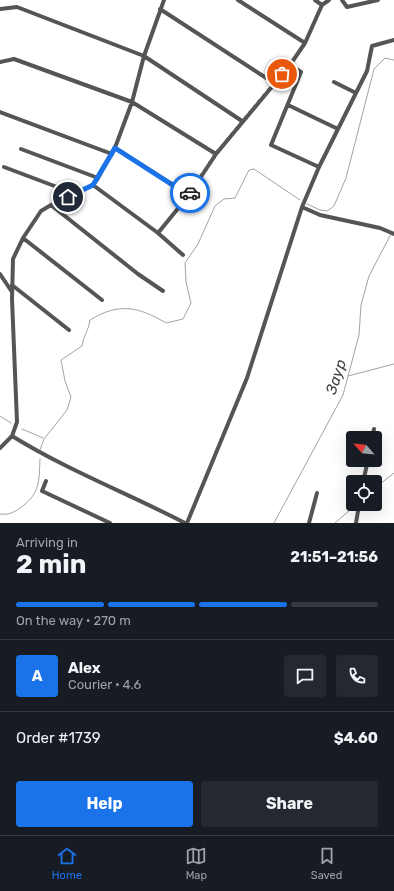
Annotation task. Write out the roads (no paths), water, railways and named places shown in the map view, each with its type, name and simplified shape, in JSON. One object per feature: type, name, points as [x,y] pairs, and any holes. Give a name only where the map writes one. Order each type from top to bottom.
[{"type":"street","points":[[0,448],[12,436],[17,422],[12,292],[13,259],[23,238],[41,211],[93,185],[112,154],[132,102],[144,56],[164,0]]},
{"type":"street","points":[[238,0],[305,42]]},
{"type":"street","points":[[315,0],[322,5]]},
{"type":"street","points":[[158,234],[188,195],[216,154],[290,65],[305,42],[322,5],[329,0]]},
{"type":"street","points":[[342,0],[347,7],[378,0]]},
{"type":"street","points":[[0,10],[17,7],[144,56],[242,121]]},
{"type":"street","points":[[160,9],[274,83]]},
{"type":"street","points":[[12,436],[45,456],[141,500],[186,523],[247,378],[302,207],[319,167],[367,71],[372,46],[394,40]]},
{"type":"street","points":[[0,62],[14,59],[132,102],[216,154]]},
{"type":"street","points":[[290,65],[301,72],[271,145],[319,167]]},
{"type":"street","points":[[334,82],[356,93]]},
{"type":"street","points":[[288,105],[338,129]]},
{"type":"street","points":[[0,112],[112,154]]},
{"type":"street","points":[[115,148],[188,195]]},
{"type":"street","points":[[21,149],[98,178]]},
{"type":"street","points":[[4,167],[65,190],[68,197]]},
{"type":"street","points":[[93,185],[158,234],[183,255]]},
{"type":"street","points":[[51,205],[138,274],[162,291]]},
{"type":"street","points":[[302,207],[320,216],[388,231],[394,234]]},
{"type":"street","points":[[23,238],[102,300]]},
{"type":"street","points":[[0,274],[12,292]]},
{"type":"street","points":[[12,285],[69,330]]},
{"type":"street","points":[[46,481],[42,491],[110,523]]},
{"type":"street","points":[[309,523],[317,493]]},
{"type":"street","points":[[356,523],[358,511]]},
{"type":"waterway","points":[[307,204],[320,210],[327,211],[334,206],[346,178],[374,69],[385,58],[394,60]]},
{"type":"waterway","points":[[40,450],[44,439],[67,410],[71,397],[65,381],[61,360],[82,346],[90,320],[100,314],[120,309],[138,310],[166,323],[183,319],[191,303],[186,282],[185,263],[198,244],[215,206],[224,199],[235,198],[249,170],[254,169],[300,200]]},
{"type":"waterway","name":"Заур","points":[[274,523],[343,395],[359,335],[361,305],[369,276],[391,234]]},
{"type":"waterway","points":[[348,376],[394,364]]},
{"type":"waterway","points":[[0,416],[11,423]]},
{"type":"waterway","points":[[22,429],[43,438]]},
{"type":"waterway","points":[[0,514],[8,514],[13,512],[27,503],[31,498],[39,481],[40,459]]},
{"type":"waterway","points":[[382,482],[394,473]]},
{"type":"waterway","points":[[335,523],[349,511]]}]
